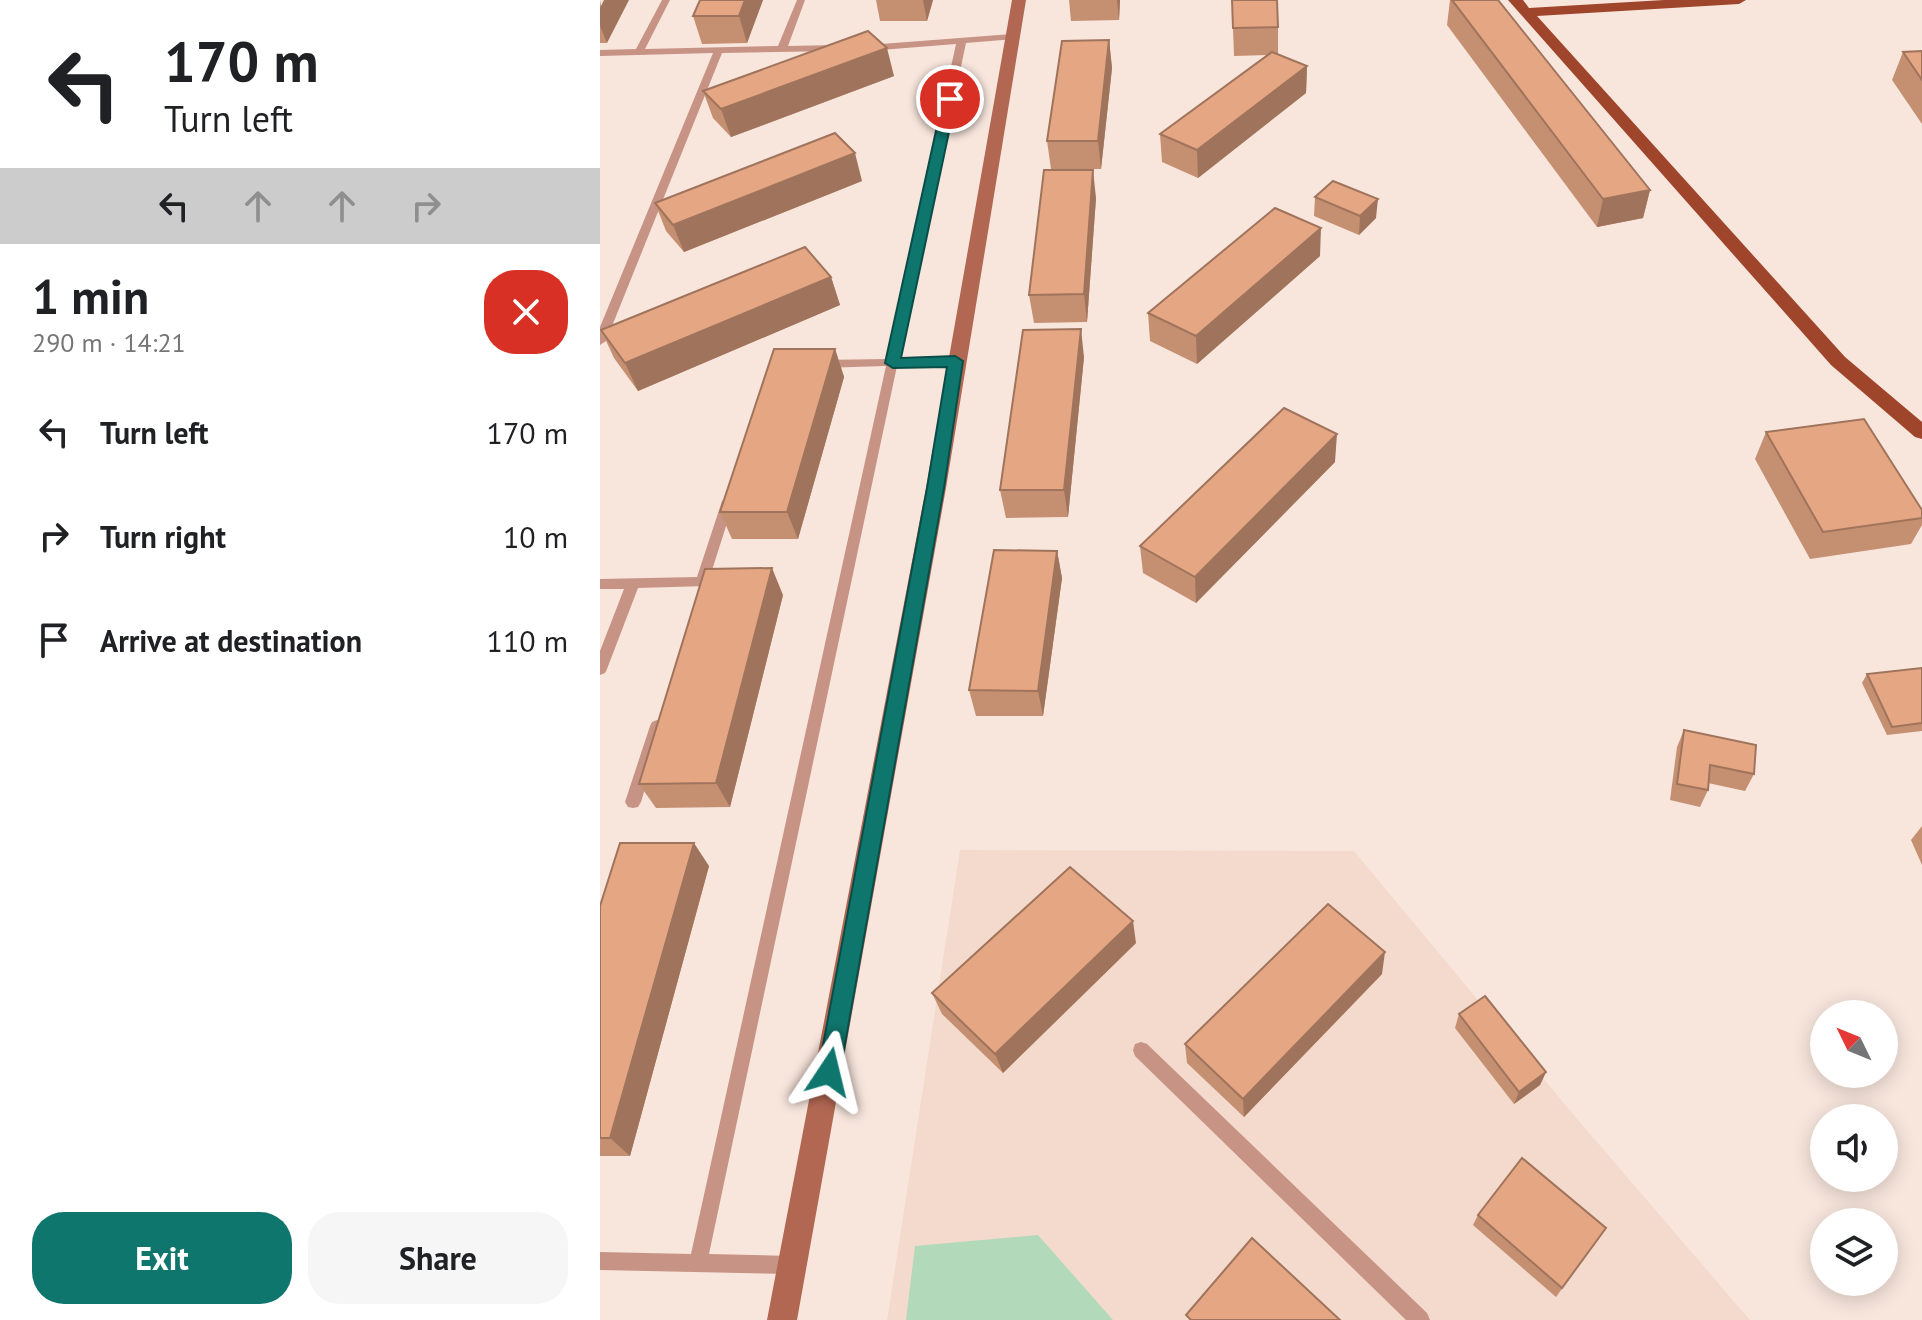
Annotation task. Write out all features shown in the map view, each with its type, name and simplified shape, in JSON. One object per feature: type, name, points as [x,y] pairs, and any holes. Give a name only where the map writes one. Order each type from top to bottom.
[{"type":"main road","points":[[782,1320],[936,488],[955,361],[1019,0]]},
{"type":"main road","points":[[1520,6],[1739,0]]},
{"type":"main road","points":[[1520,6],[1838,361],[1922,432]]},
{"type":"lane","points":[[639,52],[666,0]]},
{"type":"lane","points":[[782,49],[801,0]]},
{"type":"lane","points":[[600,53],[867,48],[1012,37]]},
{"type":"lane","points":[[698,1263],[962,40]]},
{"type":"lane","points":[[600,341],[719,50]]},
{"type":"lane","points":[[807,364],[955,361]]},
{"type":"lane","points":[[600,584],[700,589],[730,491]]},
{"type":"lane","points":[[600,669],[633,584]]},
{"type":"lane","points":[[633,802],[661,714]]},
{"type":"lane","points":[[1141,1050],[1420,1320]]},
{"type":"lane","points":[[600,1261],[792,1265]]},
{"type":"shaded area","points":[[960,850],[1354,851],[1572,1113],[1750,1320],[887,1320]]},
{"type":"green space","points":[[1038,1235],[1113,1320],[906,1320],[915,1246]]},
{"type":"building","points":[[700,0],[745,0],[739,16],[693,16]]},
{"type":"building","points":[[1232,0],[1277,0],[1278,27],[1233,28]]},
{"type":"building","points":[[1452,0],[1498,0],[1650,190],[1603,199]]},
{"type":"building","points":[[868,31],[887,48],[721,109],[703,91]]},
{"type":"building","points":[[1109,40],[1098,141],[1047,141],[1062,41]]},
{"type":"building","points":[[1922,51],[1922,80],[1903,52]]},
{"type":"building","points":[[1272,52],[1307,66],[1197,150],[1160,134]]},
{"type":"building","points":[[835,133],[855,153],[673,225],[655,203]]},
{"type":"building","points":[[1044,170],[1093,170],[1084,294],[1029,295]]},
{"type":"building","points":[[1333,181],[1378,199],[1360,216],[1315,197]]},
{"type":"building","points":[[1275,208],[1321,228],[1196,336],[1148,313]]},
{"type":"building","points":[[805,247],[831,277],[625,363],[601,330]]},
{"type":"building","points":[[1081,329],[1064,490],[1000,490],[1023,330]]},
{"type":"building","points":[[774,349],[835,349],[787,512],[720,512]]},
{"type":"building","points":[[1284,408],[1337,434],[1195,577],[1140,546]]},
{"type":"building","points":[[1864,419],[1922,510],[1922,518],[1823,532],[1766,432]]},
{"type":"building","points":[[994,550],[1057,551],[1038,691],[969,690]]},
{"type":"building","points":[[772,568],[716,783],[639,784],[705,569]]},
{"type":"building","points":[[1922,668],[1922,723],[1892,727],[1867,674]]},
{"type":"building","points":[[1684,730],[1756,745],[1754,774],[1710,765],[1708,790],[1677,784]]},
{"type":"building","points":[[620,843],[694,843],[610,1138],[600,1138],[600,906]]},
{"type":"building","points":[[1070,867],[1133,921],[995,1054],[932,993]]},
{"type":"building","points":[[1328,904],[1385,952],[1243,1099],[1185,1044]]},
{"type":"building","points":[[1485,996],[1546,1072],[1519,1092],[1459,1014]]},
{"type":"building","points":[[1522,1158],[1606,1228],[1562,1288],[1478,1215]]},
{"type":"building","points":[[1252,1238],[1340,1320],[1191,1320],[1186,1315]]},
{"type":"route","points":[[829,1072],[936,488],[955,361],[893,363],[950,99]]}]
